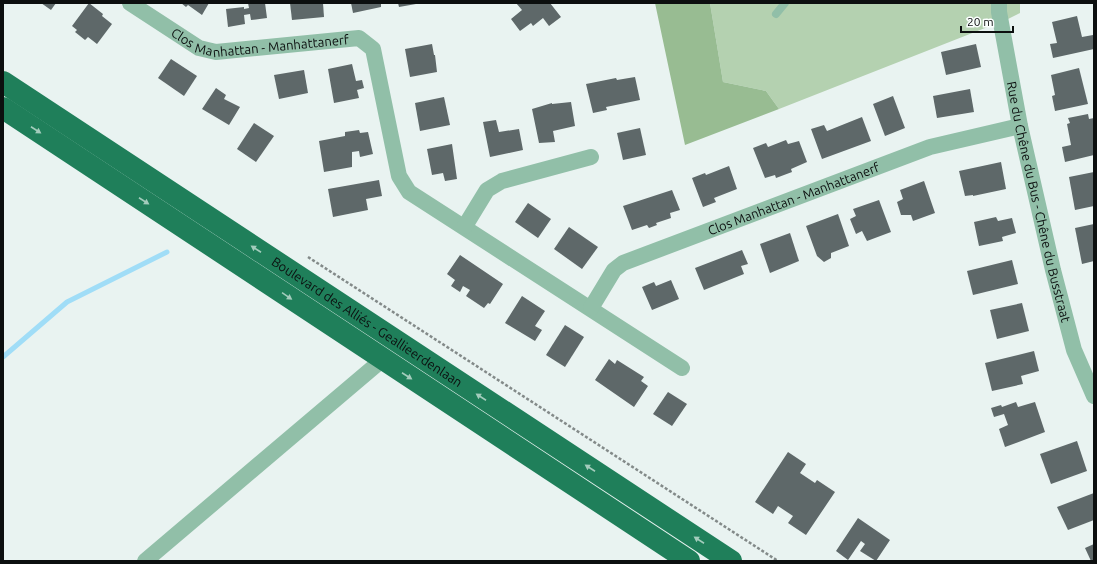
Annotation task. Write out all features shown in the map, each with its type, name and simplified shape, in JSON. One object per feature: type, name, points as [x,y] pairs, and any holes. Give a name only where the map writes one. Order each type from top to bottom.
[{"type":"highway","name":"Boulevard des Alliés - Geallieerdenlaan","points":[[3,82],[731,561]]},
{"type":"highway","name":"Boulevard des Alliés - Geallieerdenlaan","points":[[3,108],[382,360],[689,561]]},
{"type":"street","name":"Clos Manhattan - Manhattanerf","points":[[130,3],[199,48],[216,52],[359,38],[372,49],[399,176],[409,192],[465,226],[682,368]]},
{"type":"street","name":"Rue du Chêne du Bus - Chêne du Busstraat","points":[[999,3],[999,12],[1020,126],[1074,350],[1094,396]]},
{"type":"street","name":"Clos Manhattan - Manhattanerf","points":[[591,308],[614,270],[623,263],[930,147],[1020,126]]},
{"type":"street","points":[[465,226],[487,190],[502,181],[591,157]]},
{"type":"street","name":"Boulevard des Alliés - Geallieerdenlaan","points":[[146,561],[382,360]]},
{"type":"lane","points":[[776,14],[785,3]]},
{"type":"path","points":[[302,253],[778,561]]},
{"type":"green space","points":[[655,3],[710,3],[723,82],[766,91],[779,109],[685,145]]},
{"type":"green space","points":[[710,3],[1020,3],[1020,13],[779,109],[766,91],[723,82]]},
{"type":"building","points":[[41,3],[56,3],[51,10]]},
{"type":"building","points":[[89,3],[103,14],[102,16],[112,24],[97,44],[88,37],[85,40],[75,32],[77,30],[72,26]]},
{"type":"building","points":[[181,3],[209,3],[202,15],[188,5],[186,7]]},
{"type":"building","points":[[248,3],[265,3],[267,18],[251,20],[250,14],[244,15],[245,24],[228,27],[226,9],[244,7],[244,9],[249,8]]},
{"type":"building","points":[[290,3],[323,3],[324,17],[292,20]]},
{"type":"building","points":[[351,3],[381,3],[381,7],[353,13]]},
{"type":"building","points":[[398,3],[416,3],[416,4],[399,7]]},
{"type":"building","points":[[516,3],[550,3],[561,17],[549,26],[543,18],[533,26],[531,23],[520,31],[511,19],[522,10]]},
{"type":"building","points":[[1077,16],[1082,37],[1093,35],[1094,49],[1053,58],[1050,44],[1057,43],[1052,22]]},
{"type":"building","points":[[432,44],[437,72],[410,77],[405,49]]},
{"type":"building","points":[[976,44],[981,67],[946,75],[941,52]]},
{"type":"building","points":[[171,59],[197,76],[184,96],[158,78]]},
{"type":"building","points":[[352,64],[356,81],[362,80],[364,88],[357,90],[359,98],[334,103],[328,69]]},
{"type":"building","points":[[1079,68],[1088,104],[1055,111],[1052,96],[1055,95],[1051,75]]},
{"type":"building","points":[[304,70],[308,93],[279,99],[274,75]]},
{"type":"building","points":[[635,77],[640,100],[606,107],[607,110],[593,113],[586,84],[616,78],[617,80]]},
{"type":"building","points":[[216,88],[226,95],[224,99],[240,107],[229,125],[202,109]]},
{"type":"building","points":[[970,89],[974,112],[937,118],[933,96]]},
{"type":"building","points":[[893,96],[905,128],[885,136],[873,104]]},
{"type":"building","points":[[444,97],[450,125],[420,131],[415,103]]},
{"type":"building","points":[[571,102],[575,126],[553,131],[555,142],[539,143],[532,109],[552,103]]},
{"type":"building","points":[[1088,114],[1089,119],[1094,118],[1094,155],[1065,162],[1062,147],[1071,145],[1067,124],[1070,123],[1068,118]]},
{"type":"building","points":[[862,117],[871,141],[822,159],[811,129],[824,125],[827,131]]},
{"type":"building","points":[[496,120],[499,132],[519,129],[523,150],[490,157],[483,122]]},
{"type":"building","points":[[254,123],[274,136],[256,162],[237,149]]},
{"type":"building","points":[[640,128],[646,155],[623,160],[617,133]]},
{"type":"building","points":[[359,130],[360,133],[368,132],[373,154],[360,157],[359,151],[352,152],[352,167],[324,172],[319,141],[345,136],[345,132]]},
{"type":"building","points":[[786,140],[788,144],[799,141],[807,162],[791,169],[792,172],[776,178],[775,175],[765,178],[753,148],[766,143],[768,147]]},
{"type":"building","points":[[452,144],[457,179],[445,181],[443,173],[432,175],[427,149]]},
{"type":"building","points":[[1001,162],[1006,189],[973,196],[965,196],[959,171]]},
{"type":"building","points":[[729,166],[737,189],[714,198],[716,202],[703,207],[692,178],[705,173],[706,175]]},
{"type":"building","points":[[1094,172],[1094,206],[1075,210],[1069,177]]},
{"type":"building","points":[[379,180],[382,196],[366,199],[368,210],[333,217],[328,189]]},
{"type":"building","points":[[924,181],[935,213],[913,221],[911,215],[901,215],[897,202],[903,199],[900,190]]},
{"type":"building","points":[[672,190],[680,210],[670,213],[671,218],[656,223],[657,225],[649,228],[647,225],[632,230],[623,206]]},
{"type":"building","points":[[879,200],[891,232],[867,241],[862,231],[856,234],[850,219],[856,216],[853,209]]},
{"type":"building","points":[[528,203],[551,219],[538,238],[515,222]]},
{"type":"building","points":[[838,214],[849,246],[831,253],[831,258],[824,262],[817,256],[806,226]]},
{"type":"building","points":[[996,217],[998,221],[1012,218],[1016,233],[1002,237],[1003,241],[979,246],[974,222]]},
{"type":"building","points":[[1094,224],[1094,261],[1082,264],[1075,228]]},
{"type":"building","points":[[569,227],[598,247],[582,269],[554,249]]},
{"type":"building","points":[[790,233],[799,261],[770,273],[760,244]]},
{"type":"building","points":[[742,250],[748,264],[741,266],[744,274],[704,290],[695,268]]},
{"type":"building","points":[[460,255],[503,284],[490,304],[488,303],[484,308],[466,296],[470,290],[463,286],[460,292],[451,286],[455,280],[447,274]]},
{"type":"building","points":[[1012,260],[1018,284],[973,295],[967,271]]},
{"type":"building","points":[[671,280],[679,299],[652,310],[642,287],[654,282],[656,286]]},
{"type":"building","points":[[522,296],[545,311],[535,326],[542,330],[535,341],[505,323]]},
{"type":"building","points":[[1022,303],[1029,331],[997,339],[990,310]]},
{"type":"building","points":[[565,325],[584,337],[565,367],[546,355]]},
{"type":"building","points":[[1034,351],[1039,371],[1021,376],[1023,384],[992,391],[985,363]]},
{"type":"building","points":[[609,359],[615,364],[617,360],[644,377],[641,381],[648,386],[634,407],[595,380]]},
{"type":"building","points":[[668,392],[687,404],[672,426],[653,414]]},
{"type":"building","points":[[1016,402],[1018,407],[1035,402],[1045,432],[1005,447],[999,429],[1008,425],[1004,414],[994,417],[991,408],[1001,405],[1002,407]]},
{"type":"building","points":[[1077,441],[1087,471],[1051,484],[1040,454]]},
{"type":"building","points":[[788,452],[806,464],[800,473],[815,483],[817,480],[835,492],[806,535],[788,523],[793,516],[778,506],[773,514],[755,502]]},
{"type":"building","points":[[1094,493],[1094,520],[1068,530],[1057,507]]},
{"type":"building","points":[[858,518],[890,540],[876,561],[860,551],[865,544],[861,541],[848,560],[836,551]]},
{"type":"building","points":[[1094,544],[1094,561],[1091,561],[1085,548]]},
{"type":"waterway","points":[[3,357],[67,302],[167,252]]}]
